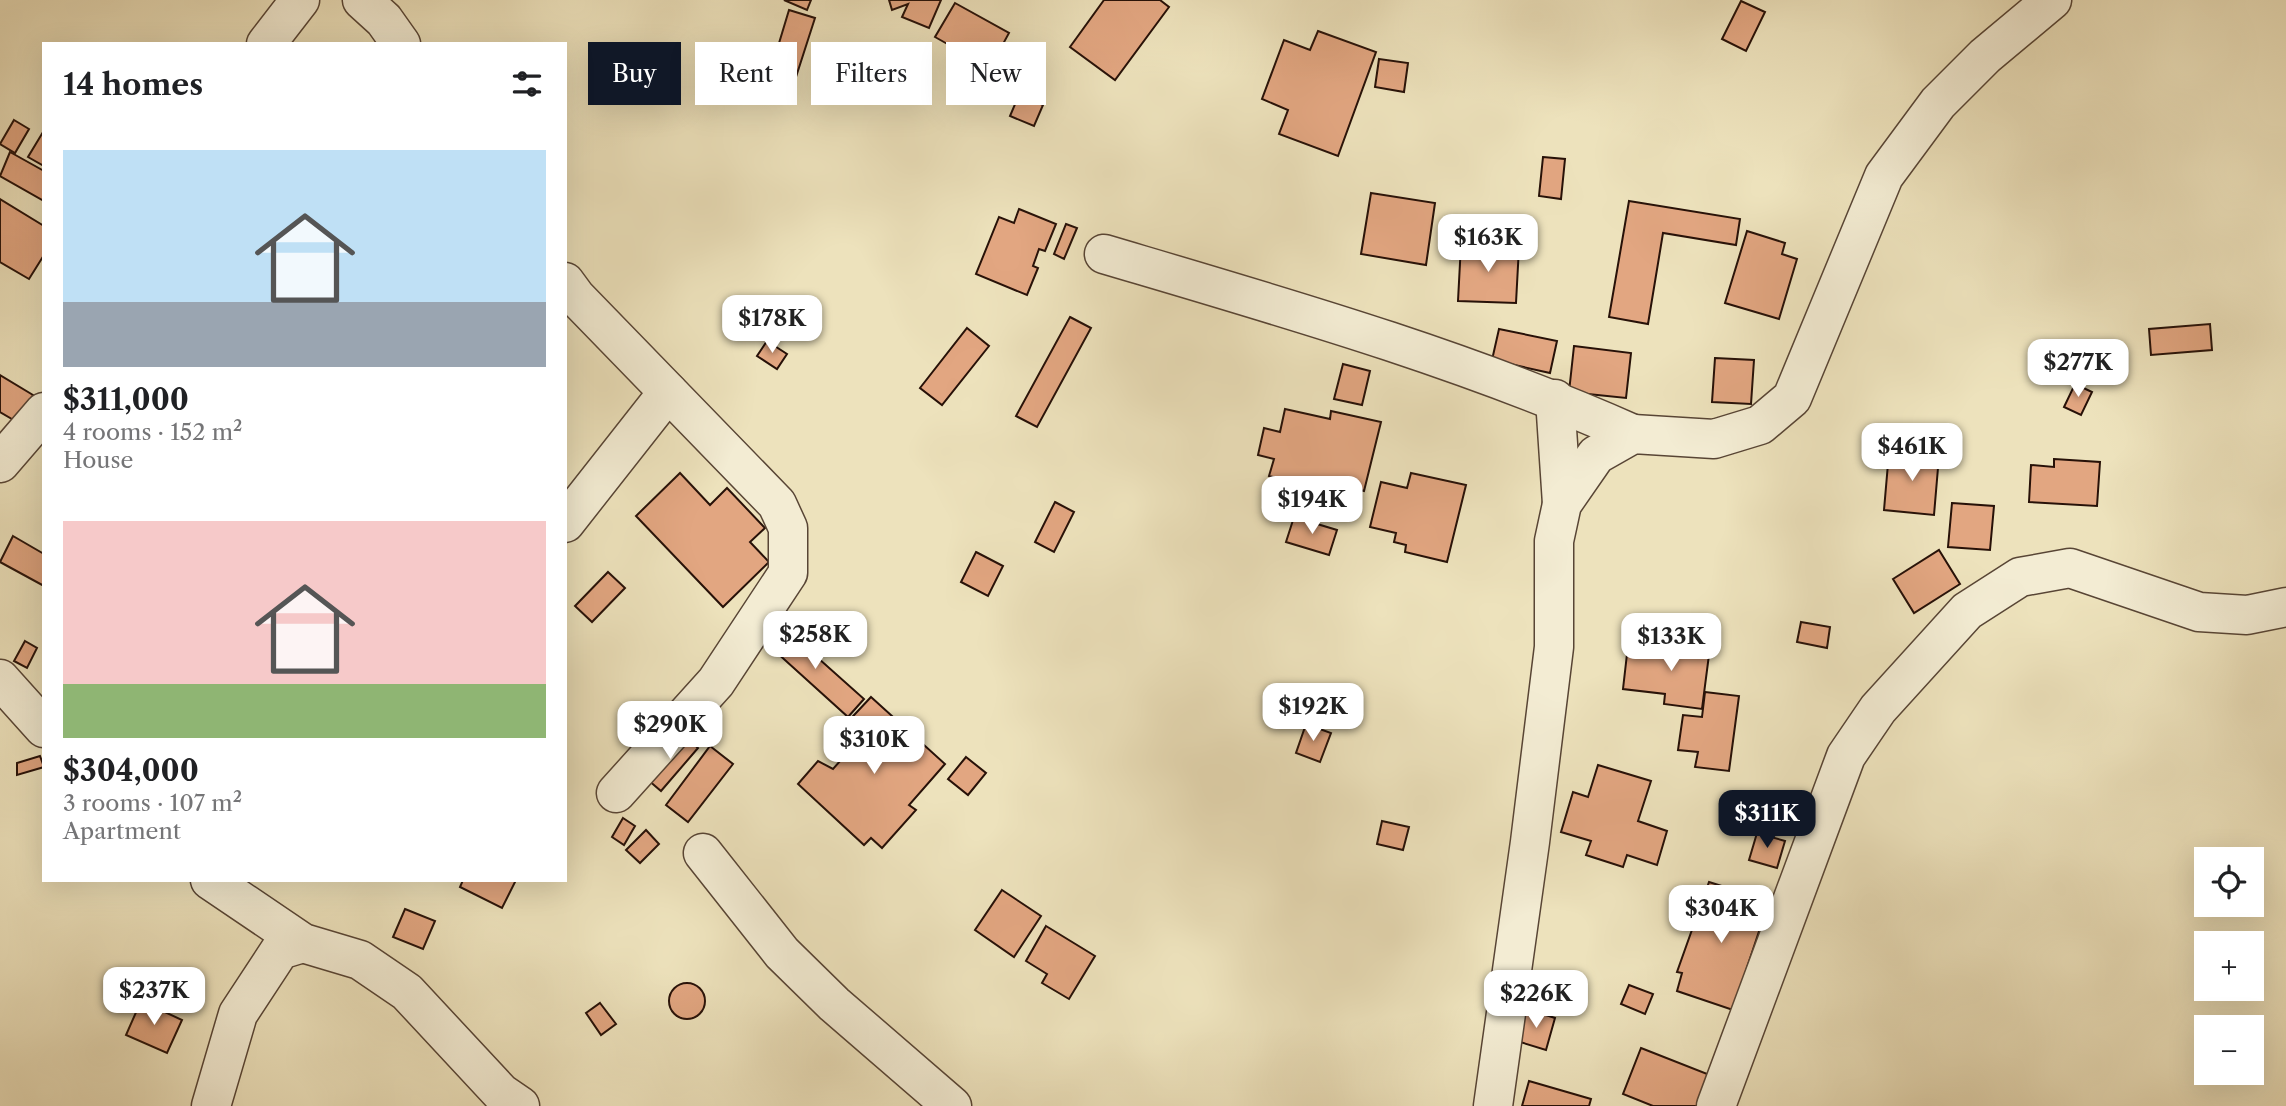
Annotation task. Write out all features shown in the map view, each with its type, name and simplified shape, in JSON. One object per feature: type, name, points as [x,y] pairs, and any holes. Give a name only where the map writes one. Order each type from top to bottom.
[{"type":"street","points":[[268,42],[300,0]]},
{"type":"street","points":[[362,0],[384,20],[400,42]]},
{"type":"street","points":[[1104,254],[1337,323],[1555,399],[1633,434],[1714,439],[1760,425],[1793,398],[1884,176],[1938,103],[1984,56],[2052,0]]},
{"type":"street","points":[[567,285],[576,298],[777,504],[788,528],[788,573],[716,682],[616,793]]},
{"type":"street","points":[[567,520],[668,392]]},
{"type":"street","points":[[1493,1106],[1554,647],[1554,541],[1562,504],[1555,399]]},
{"type":"street","points":[[0,463],[42,414]]},
{"type":"street","points":[[1562,504],[1596,455],[1633,434]]},
{"type":"street","points":[[1716,1106],[1846,756],[1878,709],[1967,611],[2020,577],[2070,568],[2199,612],[2247,615],[2286,607]]},
{"type":"street","points":[[0,679],[42,726]]},
{"type":"street","points":[[703,853],[782,953],[834,1004],[952,1106]]},
{"type":"street","points":[[213,882],[303,943],[360,960],[407,992],[501,1093],[520,1106]]},
{"type":"street","points":[[211,1106],[238,1014],[279,950],[303,943]]},
{"type":"building","points":[[784,0],[811,0],[807,10]]},
{"type":"building","points":[[889,0],[941,0],[929,28],[902,17],[908,4],[892,10]]},
{"type":"building","points":[[1104,0],[1160,0],[1169,7],[1115,80],[1070,47]]},
{"type":"building","points":[[1741,1],[1765,12],[1746,51],[1722,39]]},
{"type":"building","points":[[955,3],[1009,33],[1004,42],[946,43],[935,37]]},
{"type":"building","points":[[789,10],[815,18],[797,74],[797,42],[779,42]]},
{"type":"building","points":[[1318,31],[1376,52],[1338,156],[1279,134],[1288,110],[1262,99],[1284,40],[1310,50]]},
{"type":"building","points":[[1379,59],[1408,63],[1404,92],[1375,87]]},
{"type":"building","points":[[1015,105],[1043,105],[1034,126],[1010,116]]},
{"type":"building","points":[[14,120],[29,129],[15,153],[0,144]]},
{"type":"building","points":[[42,134],[42,165],[28,157]]},
{"type":"building","points":[[10,152],[42,170],[42,200],[0,176]]},
{"type":"building","points":[[1543,157],[1565,159],[1561,199],[1539,196]]},
{"type":"building","points":[[1371,193],[1435,203],[1426,265],[1361,254]]},
{"type":"building","points":[[0,199],[42,225],[42,258],[29,279],[0,262]]},
{"type":"building","points":[[1629,201],[1740,219],[1736,245],[1663,233],[1648,324],[1609,317]]},
{"type":"building","points":[[1019,209],[1056,224],[1045,251],[1039,249],[1033,266],[1038,268],[1027,295],[976,274],[999,217],[1014,223]]},
{"type":"building","points":[[1066,224],[1077,228],[1064,259],[1054,254]]},
{"type":"building","points":[[1747,231],[1785,243],[1782,254],[1797,259],[1779,319],[1725,303]]},
{"type":"building","points":[[1461,244],[1519,247],[1516,303],[1458,301]]},
{"type":"building","points":[[1070,317],[1091,328],[1037,427],[1016,416]]},
{"type":"building","points":[[2210,324],[2212,350],[2151,355],[2149,329]]},
{"type":"building","points":[[967,328],[989,346],[942,405],[920,388]]},
{"type":"building","points":[[1499,329],[1557,341],[1550,373],[1492,360]]},
{"type":"building","points":[[767,341],[787,354],[777,369],[757,356]]},
{"type":"building","points":[[1574,346],[1631,353],[1626,398],[1569,392]]},
{"type":"building","points":[[1715,358],[1754,360],[1751,404],[1712,402]]},
{"type":"building","points":[[1343,364],[1370,371],[1362,405],[1334,399]]},
{"type":"building","points":[[0,375],[33,395],[17,422],[0,412]]},
{"type":"building","points":[[2075,384],[2092,392],[2081,415],[2064,407]]},
{"type":"building","points":[[1285,409],[1330,419],[1331,411],[1381,422],[1364,491],[1330,483],[1329,490],[1269,476],[1274,459],[1258,455],[1264,428],[1280,432]]},
{"type":"building","points":[[1889,452],[1939,456],[1934,515],[1884,510]]},
{"type":"building","points":[[2054,459],[2100,462],[2097,506],[2029,502],[2031,465],[2054,467]]},
{"type":"building","points":[[680,473],[710,505],[727,488],[765,528],[750,542],[769,562],[723,607],[636,516]]},
{"type":"building","points":[[1411,473],[1466,485],[1447,562],[1405,552],[1406,545],[1394,542],[1396,533],[1370,527],[1381,482],[1407,488]]},
{"type":"building","points":[[1055,502],[1074,512],[1054,552],[1035,542]]},
{"type":"building","points":[[1952,503],[1994,506],[1990,550],[1948,547]]},
{"type":"building","points":[[1294,517],[1337,530],[1329,555],[1286,542]]},
{"type":"building","points":[[13,536],[42,553],[42,585],[0,562]]},
{"type":"building","points":[[1939,550],[1960,584],[1914,613],[1893,579]]},
{"type":"building","points":[[976,552],[1003,566],[988,596],[961,582]]},
{"type":"building","points":[[608,572],[625,588],[592,622],[575,606]]},
{"type":"building","points":[[1801,622],[1830,627],[1827,648],[1797,642]]},
{"type":"building","points":[[781,625],[864,699],[848,717],[765,642]]},
{"type":"building","points":[[1656,640],[1710,647],[1702,709],[1664,704],[1665,694],[1623,689],[1627,654],[1653,657]]},
{"type":"building","points":[[25,641],[37,648],[27,668],[14,661]]},
{"type":"building","points":[[1705,692],[1739,696],[1729,771],[1695,767],[1698,752],[1678,750],[1683,715],[1702,717]]},
{"type":"building","points":[[871,697],[945,764],[909,805],[916,810],[882,848],[871,838],[864,845],[798,784],[818,761],[833,769],[856,743],[841,729]]},
{"type":"building","points":[[1306,724],[1331,733],[1320,762],[1296,753]]},
{"type":"building","points":[[679,731],[698,748],[661,791],[641,774]]},
{"type":"building","points":[[710,746],[733,764],[688,822],[666,805]]},
{"type":"building","points":[[40,756],[42,768],[17,775],[17,763]]},
{"type":"building","points":[[966,757],[986,773],[968,795],[948,779]]},
{"type":"building","points":[[1598,765],[1651,781],[1638,821],[1667,831],[1657,865],[1627,855],[1623,867],[1586,855],[1591,841],[1561,832],[1573,792],[1588,797]]},
{"type":"building","points":[[623,818],[635,826],[624,845],[612,837]]},
{"type":"building","points":[[1382,821],[1409,827],[1403,850],[1377,844]]},
{"type":"building","points":[[646,830],[659,844],[640,863],[626,850]]},
{"type":"building","points":[[1757,833],[1785,841],[1777,868],[1749,860]]},
{"type":"building","points":[[462,882],[515,882],[502,908],[460,887]]},
{"type":"building","points":[[1709,882],[1769,901],[1733,1010],[1677,991],[1682,973],[1677,972]]},
{"type":"building","points":[[1002,890],[1041,916],[1014,957],[975,930]]},
{"type":"building","points":[[405,909],[435,921],[423,949],[393,937]]},
{"type":"building","points":[[1046,926],[1095,956],[1069,999],[1042,983],[1047,974],[1026,961]]},
{"type":"building","points":[[687,983],[700,988],[705,1001],[700,1014],[687,1019],[674,1014],[669,1001],[674,988]]},
{"type":"building","points":[[1629,985],[1653,994],[1645,1014],[1621,1004]]},
{"type":"building","points":[[141,1001],[182,1020],[167,1053],[126,1035]]},
{"type":"building","points":[[600,1003],[616,1024],[601,1035],[586,1013]]},
{"type":"building","points":[[1527,1009],[1555,1018],[1546,1050],[1517,1041]]},
{"type":"building","points":[[1641,1048],[1720,1079],[1709,1106],[1653,1106],[1623,1094]]},
{"type":"building","points":[[1529,1081],[1591,1099],[1589,1106],[1522,1106]]}]
